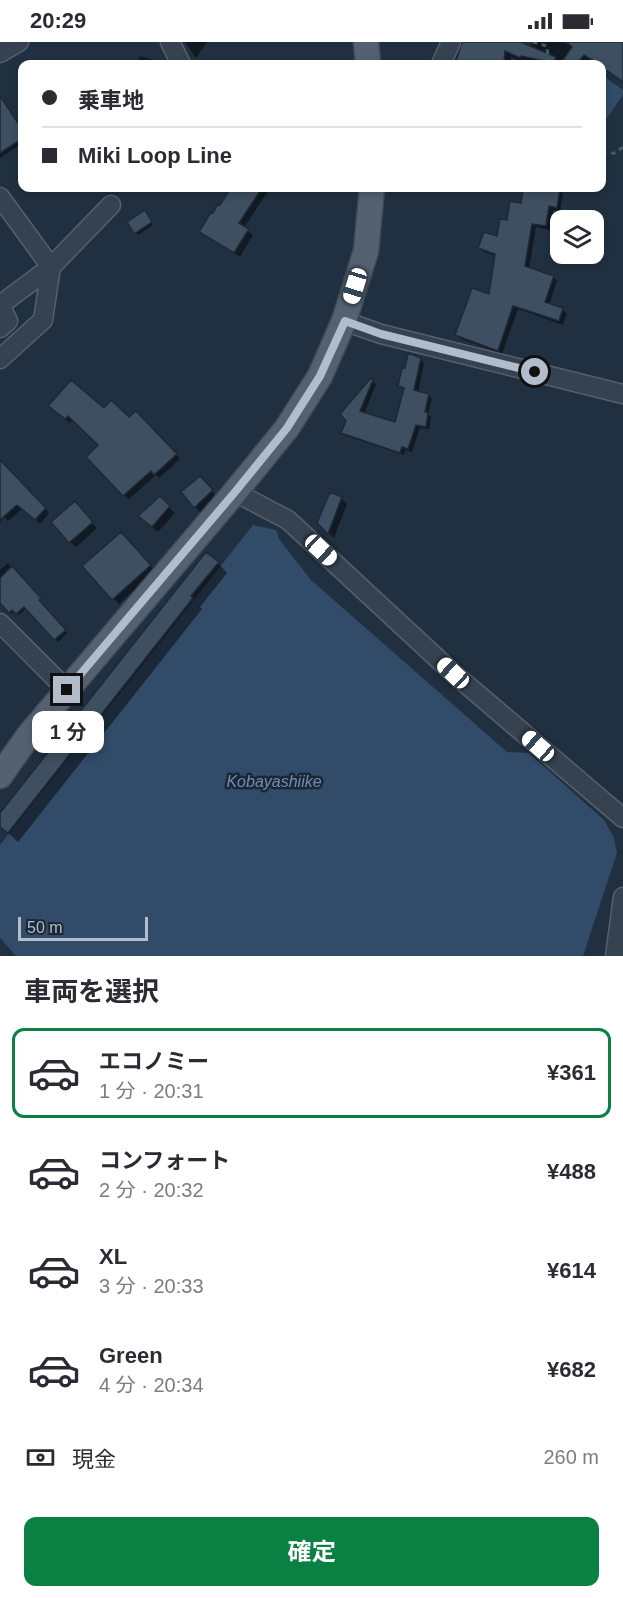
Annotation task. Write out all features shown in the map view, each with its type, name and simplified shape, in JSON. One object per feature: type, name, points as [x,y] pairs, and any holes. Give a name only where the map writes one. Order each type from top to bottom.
[{"type":"main road","points":[[366,42],[368,60]]},
{"type":"main road","points":[[0,777],[29,735],[287,428],[320,376],[345,321],[366,251],[373,192]]},
{"type":"street","points":[[0,53],[19,42]]},
{"type":"street","points":[[170,42],[179,60]]},
{"type":"street","points":[[443,60],[452,42]]},
{"type":"street","points":[[0,197],[51,267],[43,320],[0,359]]},
{"type":"street","points":[[0,328],[8,321],[0,305],[51,267],[111,205]]},
{"type":"street","points":[[345,321],[381,334],[623,394]]},
{"type":"street","points":[[235,492],[288,520],[453,673],[623,818]]},
{"type":"street","points":[[0,623],[67,690]]},
{"type":"street","points":[[615,956],[623,897]]},
{"type":"path","points":[[533,42],[547,46],[547,60]]},
{"type":"path","points":[[606,154],[615,153],[623,147]]},
{"type":"water","points":[[606,78],[623,90],[623,95],[606,119]]},
{"type":"water","name":"Kobayashiike","points":[[253,525],[276,530],[279,539],[311,580],[507,752],[529,753],[604,820],[614,838],[617,853],[583,956],[16,956],[0,938],[0,845]]},
{"type":"building","points":[[462,42],[521,42],[556,57],[555,60],[521,56],[520,58],[505,51],[504,60],[456,60]]},
{"type":"building","points":[[566,42],[623,42],[623,82],[606,70],[606,60],[592,60],[584,55],[580,60],[563,60],[572,47]]},
{"type":"building","points":[[0,96],[18,123],[18,142],[0,153]]},
{"type":"building","points":[[228,192],[259,192],[239,223],[249,229],[234,253],[199,232],[211,212],[213,213],[218,204],[220,205]]},
{"type":"building","points":[[522,192],[559,192],[557,208],[549,206],[546,226],[532,224],[525,266],[554,276],[545,302],[563,308],[559,321],[513,306],[498,351],[455,335],[472,288],[489,294],[495,254],[478,248],[484,232],[497,236],[500,219],[507,220],[510,201],[521,203]]},
{"type":"building","points":[[145,210],[152,222],[134,234],[127,222]]},
{"type":"building","points":[[408,353],[421,358],[414,390],[429,394],[425,412],[428,412],[426,427],[416,425],[408,449],[402,447],[400,453],[341,433],[346,421],[340,414],[371,378],[373,380],[360,411],[395,422],[404,388],[398,386]]},
{"type":"building","points":[[71,380],[104,408],[111,400],[129,417],[136,411],[177,454],[154,475],[151,471],[123,496],[86,457],[98,445],[68,416],[65,419],[48,406]]},
{"type":"building","points":[[0,460],[46,508],[35,520],[17,505],[0,520]]},
{"type":"building","points":[[200,476],[213,490],[194,508],[181,492]]},
{"type":"building","points":[[330,492],[342,497],[328,534],[317,523]]},
{"type":"building","points":[[160,496],[170,506],[152,527],[138,516]]},
{"type":"building","points":[[75,501],[93,522],[69,543],[51,522]]},
{"type":"building","points":[[121,532],[151,565],[112,600],[82,566]]},
{"type":"building","points":[[206,552],[219,562],[8,833],[0,827],[0,813]]},
{"type":"building","points":[[12,566],[66,630],[54,640],[24,607],[16,614],[12,610],[9,613],[0,603],[0,578]]},
{"type":"route","points":[[67,690],[287,428],[320,376],[345,321],[381,334],[535,372]]}]
